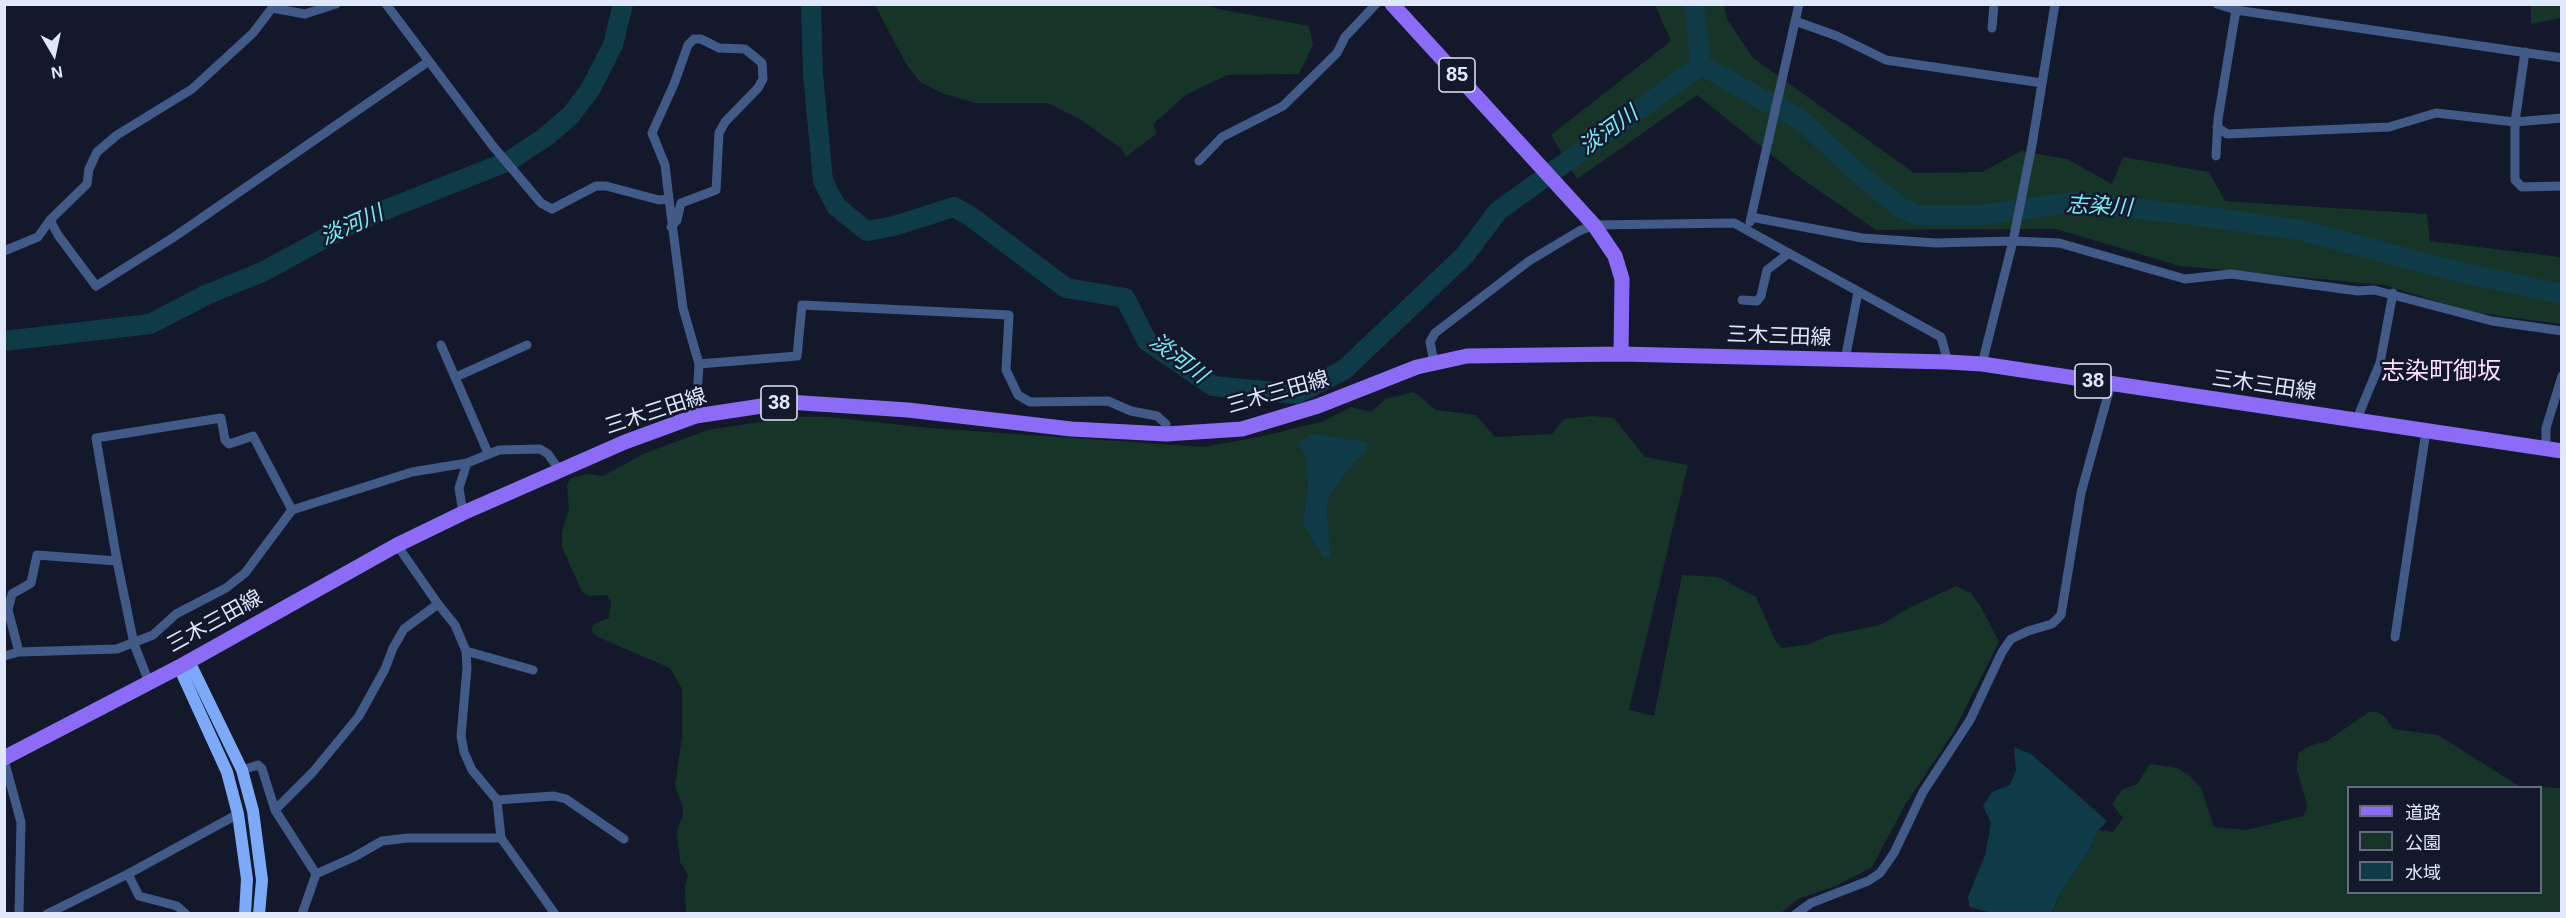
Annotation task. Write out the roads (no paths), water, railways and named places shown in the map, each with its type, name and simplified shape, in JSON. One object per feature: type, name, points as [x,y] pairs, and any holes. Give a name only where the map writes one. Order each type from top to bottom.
[{"type":"main road","name":"85","points":[[1392,4],[1594,225],[1615,256],[1622,279],[1621,354]]},
{"type":"main road","name":"三木三田線","points":[[4,759],[184,664],[397,546],[463,513],[625,442],[696,416],[788,402],[908,410],[1071,429],[1166,434],[1242,429],[1318,406],[1434,362],[1467,356],[1621,354],[1948,362],[1982,364],[2562,451]]},
{"type":"street","points":[[4,251],[38,237],[50,220],[87,184],[89,169],[97,152],[117,135],[192,89],[253,33],[272,8],[305,14],[336,4]]},
{"type":"street","points":[[386,4],[492,145],[541,203],[552,208],[596,186],[606,186],[658,200],[669,199]]},
{"type":"street","points":[[1199,161],[1222,137],[1283,106],[1336,53],[1345,37],[1376,4]]},
{"type":"street","points":[[1747,229],[1799,4]]},
{"type":"street","points":[[1992,28],[1994,4]]},
{"type":"street","points":[[1982,364],[2013,241],[2032,145],[2055,4]]},
{"type":"street","points":[[2217,4],[2236,10],[2562,58]]},
{"type":"street","points":[[2216,156],[2217,127],[2236,10]]},
{"type":"street","points":[[1795,21],[1837,36],[1886,60],[2042,83]]},
{"type":"street","points":[[671,227],[677,220],[681,203],[716,190],[719,133],[725,122],[758,88],[763,79],[762,63],[745,49],[719,48],[701,39],[694,39],[688,45],[674,84],[652,133],[665,165],[671,227],[683,308],[699,364],[696,416]]},
{"type":"street","points":[[2525,52],[2515,122],[2515,180],[2522,187],[2562,186]]},
{"type":"street","points":[[50,220],[58,235],[96,286],[174,237],[429,61]]},
{"type":"street","points":[[2217,127],[2227,134],[2389,128],[2436,113],[2515,122],[2562,118]]},
{"type":"street","points":[[1751,217],[1862,238],[1936,243],[2013,241],[2058,243],[2185,279],[2231,274],[2392,293],[2492,321],[2562,331]]},
{"type":"street","points":[[1434,362],[1430,342],[1435,333],[1529,261],[1579,231],[1594,225],[1734,224],[1747,229],[1941,337],[1948,362]]},
{"type":"street","points":[[1742,300],[1757,301],[1761,296],[1767,270],[1789,253]]},
{"type":"street","points":[[1845,360],[1858,292]]},
{"type":"street","points":[[2356,421],[2380,363],[2392,293]]},
{"type":"street","points":[[699,364],[797,356],[802,305],[1009,315],[1006,370],[1018,395],[1030,402],[1108,401],[1131,411],[1157,416],[1166,424],[1166,434]]},
{"type":"street","points":[[441,345],[488,453]]},
{"type":"street","points":[[456,377],[527,345]]},
{"type":"street","points":[[2546,449],[2546,428],[2562,376]]},
{"type":"street","points":[[1796,914],[1812,903],[1868,881],[1880,873],[1894,853],[1923,792],[1970,720],[2002,652],[2012,639],[2028,631],[2052,624],[2061,615],[2081,493],[2111,384]]},
{"type":"street","points":[[149,682],[134,644],[96,438],[221,418],[225,440],[229,444],[253,436],[292,510]]},
{"type":"street","points":[[2395,637],[2426,431]]},
{"type":"street","points":[[4,656],[19,652],[117,649],[134,644],[153,634],[176,614],[226,588],[245,573],[292,510],[412,472],[467,463],[499,450],[540,449],[548,454],[560,471]]},
{"type":"street","points":[[463,513],[459,488],[467,463]]},
{"type":"street","points":[[397,546],[455,625],[466,651],[467,668],[461,736],[464,752],[472,770],[497,800],[501,838],[555,914]]},
{"type":"street","points":[[19,652],[8,610],[12,594],[31,583],[37,555],[117,561]]},
{"type":"street","points":[[275,810],[313,772],[358,716],[386,669],[393,648],[404,629],[438,604]]},
{"type":"street","points":[[466,651],[533,670]]},
{"type":"street","points":[[184,664],[242,770],[253,811],[262,880],[259,914]]},
{"type":"street","points":[[184,664],[223,763],[238,814],[247,879],[245,914]]},
{"type":"street","points":[[4,759],[21,822],[19,914]]},
{"type":"street","points":[[242,770],[258,765],[262,769],[275,810],[316,874]]},
{"type":"street","points":[[497,800],[554,796],[566,799],[624,838]]},
{"type":"street","points":[[47,914],[128,874],[238,814]]},
{"type":"street","points":[[302,914],[316,874],[382,841],[408,838],[501,838]]},
{"type":"street","points":[[128,874],[139,896],[177,906],[186,914]]},
{"type":"water","points":[[1312,434],[1366,442],[1367,450],[1363,456],[1356,460],[1331,493],[1327,508],[1331,557],[1323,557],[1303,523],[1308,487],[1305,455],[1298,443]]},
{"type":"water","points":[[2014,747],[2031,754],[2107,821],[2099,830],[2088,852],[2060,894],[2052,913],[1992,913],[1970,907],[1968,897],[1985,855],[1991,823],[1983,806],[1992,792],[2010,785],[2016,770]]},
{"type":"waterway","name":"淡河川","points":[[4,341],[150,324],[206,295],[262,272],[357,221],[509,161],[544,138],[570,116],[590,90],[613,45],[623,4]]},
{"type":"waterway","name":"淡河川","points":[[811,4],[813,74],[823,181],[836,206],[848,216],[867,231],[894,226],[954,207],[970,216],[1066,288],[1125,298],[1147,341],[1213,386],[1296,394],[1344,370],[1465,255],[1498,211],[1701,65]]},
{"type":"waterway","name":"志染川","points":[[1694,4],[1701,65]]},
{"type":"waterway","name":"志染川","points":[[1701,65],[1800,119],[1859,174],[1901,208],[1917,215],[1981,215],[2075,202],[2193,215],[2299,230],[2455,271],[2562,294]]},
{"type":"district","name":"志染町御坂","points":[[2441,372]]}]
